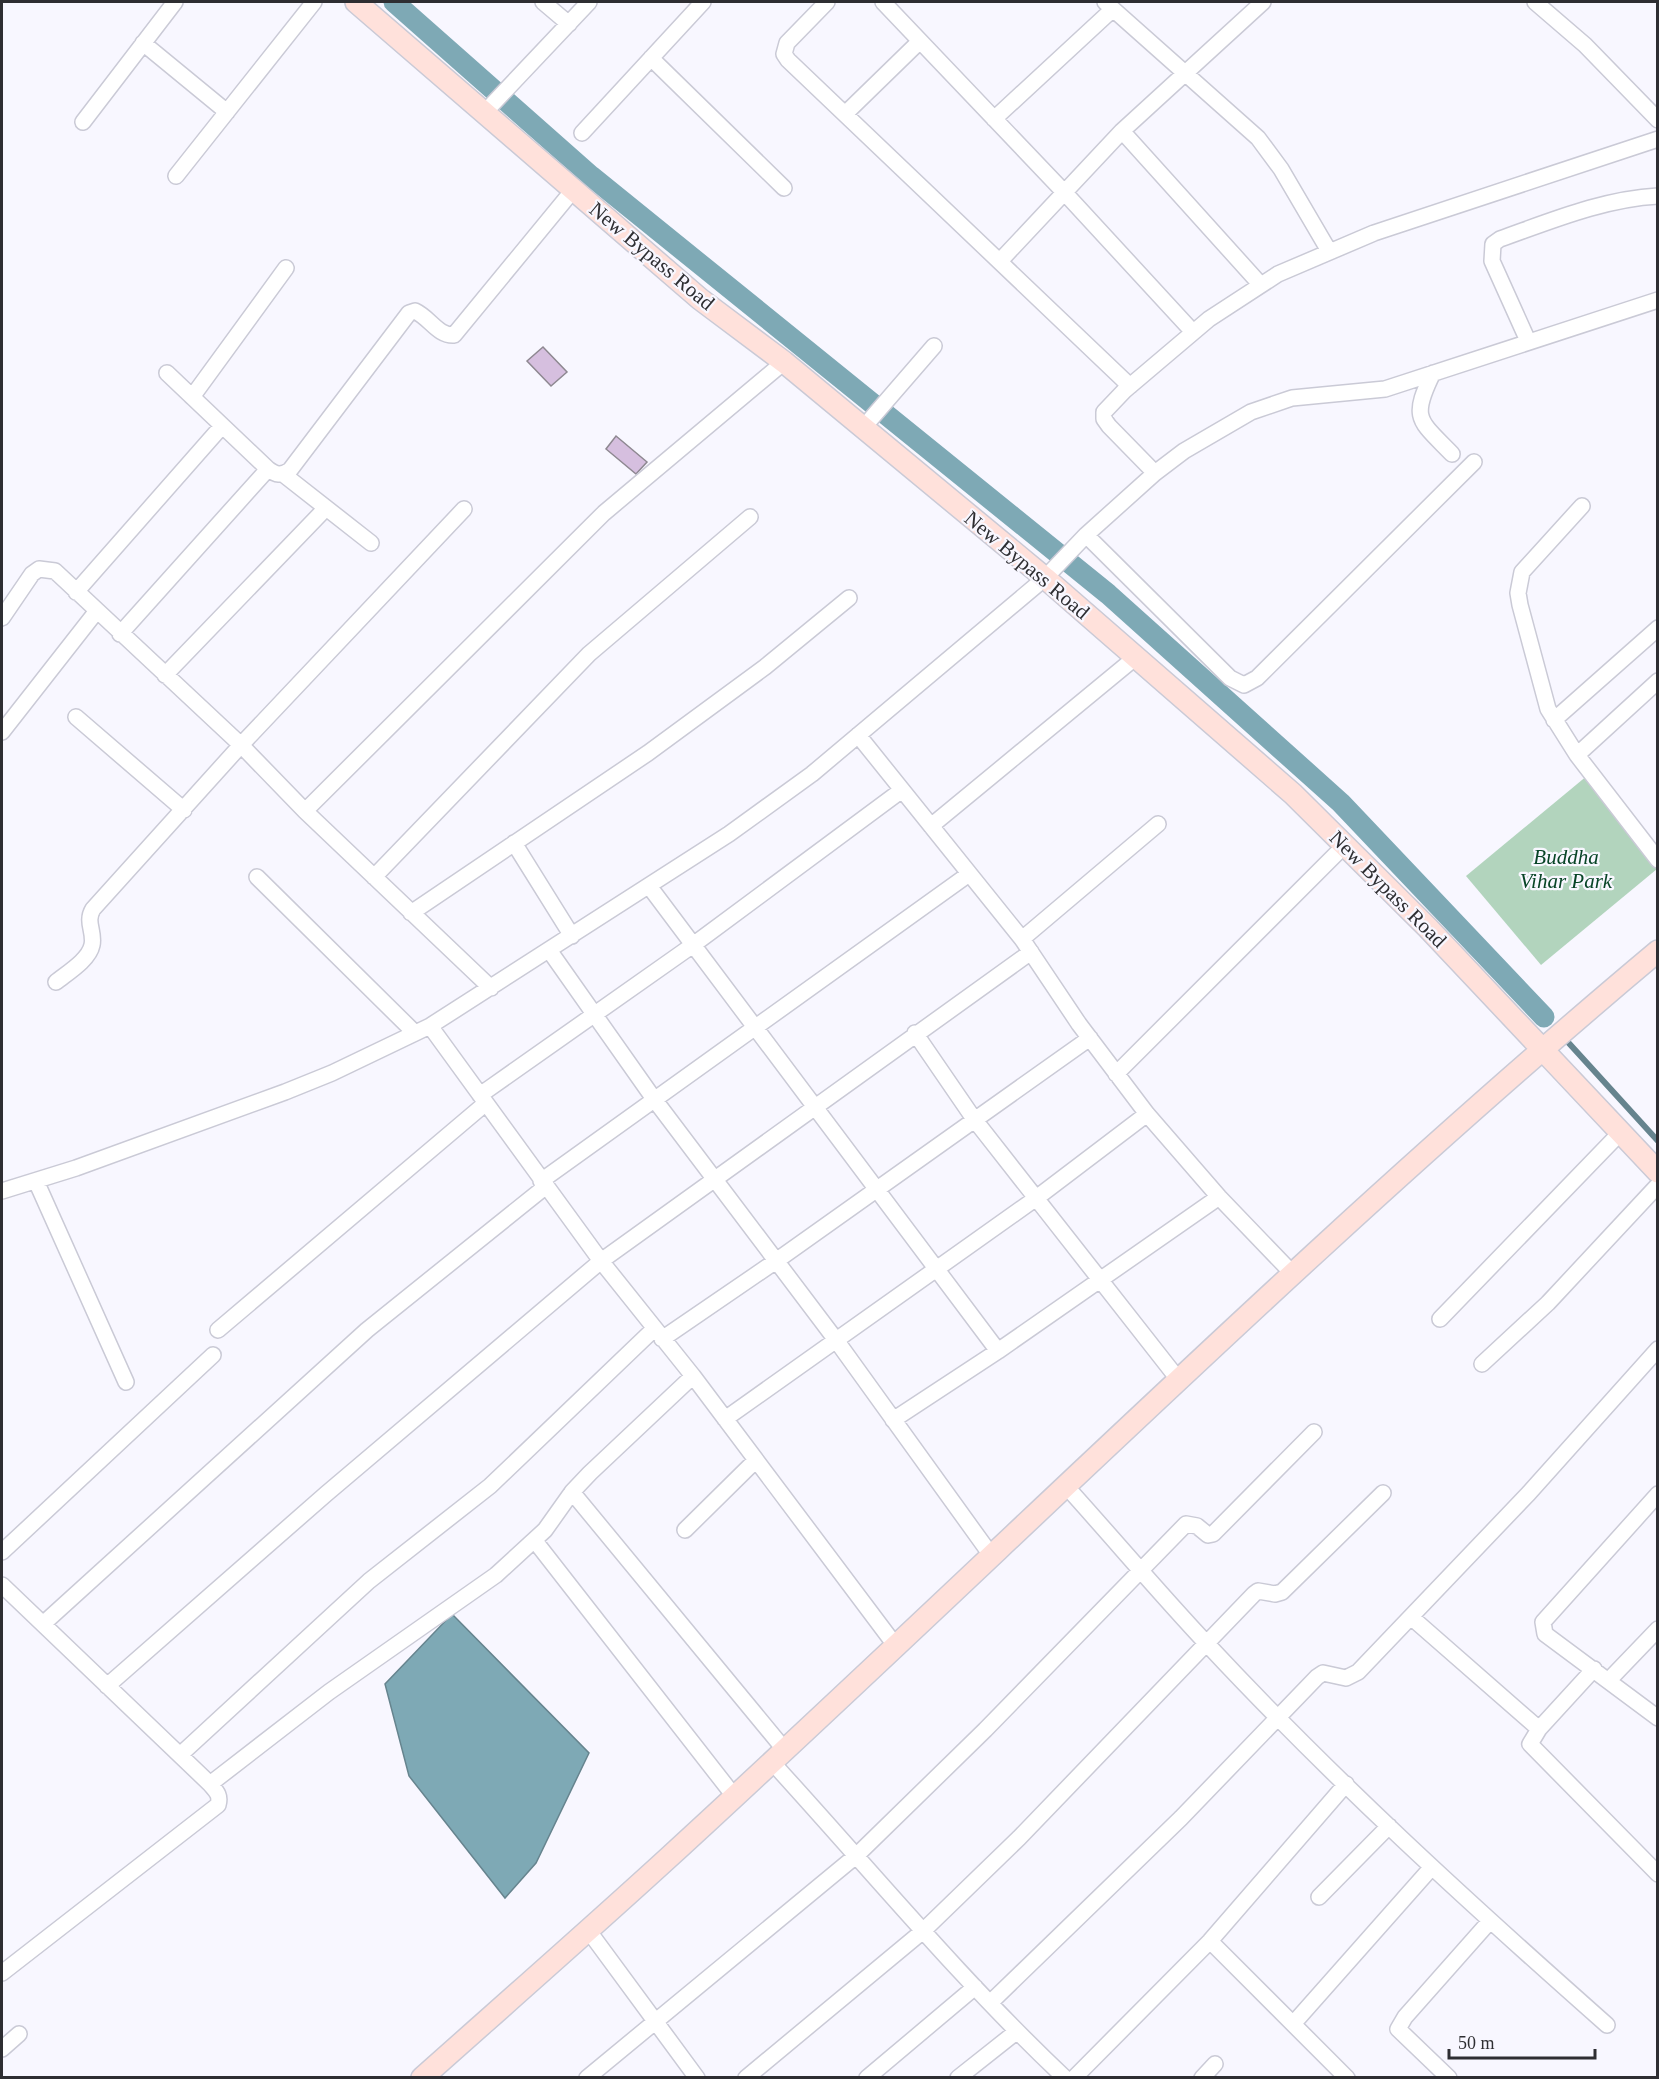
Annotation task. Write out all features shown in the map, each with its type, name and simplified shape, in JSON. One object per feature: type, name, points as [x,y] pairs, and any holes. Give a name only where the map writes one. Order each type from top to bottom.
[{"type":"main road","name":"New Bypass Road","points":[[356,2],[496,100],[574,189],[700,299],[868,423],[1052,571],[1136,657],[1293,794],[1428,928],[1658,1172]]},
{"type":"main road","points":[[422,2078],[734,1796],[1293,1274],[1541,1049],[1658,951]]},
{"type":"street","points":[[83,122],[175,2]]},
{"type":"street","points":[[176,176],[314,2]]},
{"type":"street","points":[[543,2],[568,24]]},
{"type":"street","points":[[496,100],[589,2]]},
{"type":"street","points":[[582,133],[703,2]]},
{"type":"street","points":[[827,2],[787,43],[784,54],[788,60],[1130,386]]},
{"type":"street","points":[[883,2],[1064,192],[1193,332]]},
{"type":"street","points":[[1000,261],[1122,131],[1263,2]]},
{"type":"street","points":[[1535,2],[1586,45],[1658,120]]},
{"type":"street","points":[[994,119],[1109,5],[1240,120],[1270,152],[1329,251]]},
{"type":"street","points":[[845,114],[920,41]]},
{"type":"street","points":[[143,43],[227,112]]},
{"type":"street","points":[[651,58],[784,188]]},
{"type":"street","points":[[1122,131],[1260,284]]},
{"type":"street","points":[[1155,473],[1104,419],[1104,412],[1130,386],[1193,332],[1260,284],[1329,251],[1452,206],[1658,139]]},
{"type":"street","points":[[167,373],[268,469],[276,475],[284,474],[290,470],[409,313],[416,311],[447,336],[454,335],[574,189]]},
{"type":"street","points":[[1528,341],[1492,261],[1493,244],[1500,239],[1592,208],[1632,198],[1658,196]]},
{"type":"street","points":[[192,397],[286,268]]},
{"type":"street","points":[[2,1191],[323,1077],[430,1026],[491,988],[729,834],[812,774],[1052,571],[1086,535],[1155,473],[1184,451],[1272,404],[1318,395],[1385,389],[1658,300]]},
{"type":"street","points":[[868,423],[934,346]]},
{"type":"street","points":[[305,811],[604,513],[784,362]]},
{"type":"street","points":[[1433,373],[1421,397],[1420,415],[1423,424],[1452,454]]},
{"type":"street","points":[[76,592],[222,426]]},
{"type":"street","points":[[1086,535],[1230,678],[1244,685],[1257,678],[1474,462]]},
{"type":"street","points":[[120,634],[268,469]]},
{"type":"street","points":[[284,474],[371,543]]},
{"type":"street","points":[[1582,506],[1522,572],[1519,586],[1520,605],[1540,682],[1554,720],[1577,755],[1658,860]]},
{"type":"street","points":[[165,675],[326,508]]},
{"type":"street","points":[[56,982],[89,953],[93,940],[90,915],[93,909],[241,745],[464,509]]},
{"type":"street","points":[[374,877],[589,654],[750,517]]},
{"type":"street","points":[[2,618],[32,574],[39,569],[55,571],[96,612],[241,745],[305,811],[491,988]]},
{"type":"street","points":[[411,913],[648,753],[765,667],[849,598]]},
{"type":"street","points":[[2,732],[96,612]]},
{"type":"street","points":[[1554,720],[1658,628]]},
{"type":"street","points":[[931,826],[1136,657]]},
{"type":"street","points":[[1577,755],[1658,681]]},
{"type":"street","points":[[76,717],[184,810]]},
{"type":"street","points":[[858,735],[1026,945],[1090,1038],[1147,1114],[1219,1197],[1293,1274]]},
{"type":"street","points":[[218,1330],[483,1099],[595,1014],[693,945],[902,790]]},
{"type":"street","points":[[107,1686],[326,1494],[601,1261],[814,1109],[915,1033],[1026,945],[1158,824]]},
{"type":"street","points":[[514,843],[572,936]]},
{"type":"street","points":[[1116,1074],[1344,845]]},
{"type":"street","points":[[43,1624],[367,1330],[543,1184],[654,1099],[969,874]]},
{"type":"street","points":[[257,877],[416,1033]]},
{"type":"street","points":[[649,886],[814,1109],[939,1268],[998,1351]]},
{"type":"street","points":[[549,950],[654,1099],[836,1340],[991,1555]]},
{"type":"street","points":[[430,1026],[543,1184],[693,1376],[895,1645]]},
{"type":"street","points":[[915,1033],[974,1119],[1178,1379]]},
{"type":"street","points":[[180,1755],[369,1581],[490,1486],[658,1334],[776,1262],[1090,1038]]},
{"type":"street","points":[[725,1419],[1035,1199],[1147,1114]]},
{"type":"street","points":[[1440,1319],[1620,1132]]},
{"type":"street","points":[[36,1180],[126,1382]]},
{"type":"street","points":[[1482,1364],[1548,1303],[1658,1185]]},
{"type":"street","points":[[893,1420],[998,1351],[1219,1197]]},
{"type":"street","points":[[990,2003],[1181,1818],[1323,1673],[1338,1678],[1353,1676],[1529,1493],[1658,1349]]},
{"type":"street","points":[[2,1552],[213,1355]]},
{"type":"street","points":[[210,1784],[329,1692],[463,1600],[535,1541],[572,1492],[693,1376]]},
{"type":"street","points":[[586,2078],[857,1855],[985,1730],[1186,1524],[1197,1526],[1208,1535],[1213,1534],[1314,1432]]},
{"type":"street","points":[[685,1530],[756,1460]]},
{"type":"street","points":[[1065,1485],[1207,1645],[1278,1717],[1432,1867],[1606,2025]]},
{"type":"street","points":[[572,1492],[857,1855],[1016,2032],[1065,2078]]},
{"type":"street","points":[[746,2078],[923,1931],[1019,1838],[1258,1591],[1275,1594],[1289,1587],[1383,1493]]},
{"type":"street","points":[[1658,1494],[1543,1622],[1545,1634],[1658,1718]]},
{"type":"street","points":[[535,1541],[734,1796]]},
{"type":"street","points":[[2,1585],[219,1795],[218,1805],[2,1972]]},
{"type":"street","points":[[1410,1617],[1539,1729]]},
{"type":"street","points":[[1609,1680],[1658,1629]]},
{"type":"street","points":[[1594,1669],[1539,1729],[1530,1744],[1658,1874]]},
{"type":"street","points":[[1074,2078],[1210,1941],[1346,1784]]},
{"type":"street","points":[[1319,1897],[1389,1826]]},
{"type":"street","points":[[1293,2024],[1432,1867]]},
{"type":"street","points":[[1449,2078],[1398,2029],[1400,2023],[1490,1921]]},
{"type":"street","points":[[588,1930],[654,2023],[698,2078]]},
{"type":"street","points":[[1210,1941],[1347,2078]]},
{"type":"street","points":[[867,2078],[975,1987]]},
{"type":"street","points":[[958,2078],[1016,2032]]},
{"type":"street","points":[[2,2049],[19,2034]]},
{"type":"street","points":[[1202,2078],[1215,2064]]},
{"type":"green space","name":"Buddha Vihar Park","points":[[1588,775],[1657,858],[1657,869],[1541,965],[1466,876]]},
{"type":"water","points":[[452,1614],[589,1753],[536,1863],[505,1898],[409,1776],[385,1684]]},
{"type":"building","points":[[543,347],[567,372],[551,386],[527,361]]},
{"type":"building","points":[[616,436],[647,462],[636,474],[606,449]]},
{"type":"waterway","points":[[394,2],[591,176],[1108,594],[1341,803],[1544,1017]]},
{"type":"waterway","points":[[1566,1040],[1658,1141]]}]
